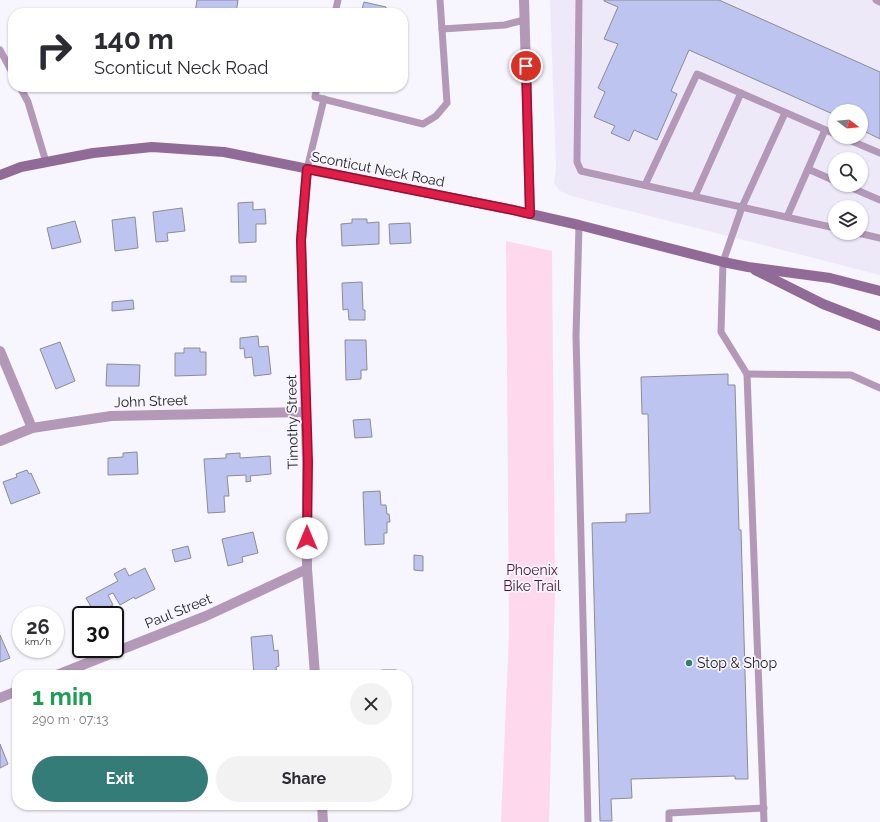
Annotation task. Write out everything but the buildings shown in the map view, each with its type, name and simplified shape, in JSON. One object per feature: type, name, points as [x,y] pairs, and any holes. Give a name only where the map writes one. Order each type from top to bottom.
[{"type":"main road","name":"Sconticut Neck Road","points":[[0,174],[21,167],[93,153],[152,147],[224,152],[513,210],[579,225],[723,262],[830,278],[880,291]]},
{"type":"main road","name":"Sconticut Neck Road","points":[[748,266],[822,304],[880,326]]},
{"type":"street","points":[[524,0],[530,214]]},
{"type":"street","name":"Timothy Street","points":[[307,169],[301,240],[308,462],[307,569],[315,670]]},
{"type":"street","points":[[0,351],[32,428]]},
{"type":"street","name":"John Street","points":[[0,441],[32,428],[111,416],[306,412]]},
{"type":"street","name":"Paul Street","points":[[70,670],[206,616],[307,569]]},
{"type":"street","points":[[0,698],[12,693]]},
{"type":"street","points":[[322,810],[323,822]]},
{"type":"lane","points":[[316,92],[315,97],[422,124],[436,116],[447,103],[440,0]]},
{"type":"lane","points":[[579,0],[577,162],[581,171],[828,226]]},
{"type":"lane","points":[[876,0],[880,2]]},
{"type":"lane","points":[[442,29],[505,24],[524,20]]},
{"type":"lane","points":[[0,50],[8,65]]},
{"type":"lane","points":[[645,185],[698,74],[826,130],[787,217]]},
{"type":"lane","points":[[23,92],[28,102],[46,162]]},
{"type":"lane","points":[[695,196],[741,93]]},
{"type":"lane","points":[[307,169],[324,99]]},
{"type":"lane","points":[[764,822],[747,374],[721,332],[723,262],[742,207],[785,113]]},
{"type":"lane","points":[[859,144],[880,153]]},
{"type":"lane","points":[[808,169],[828,178]]},
{"type":"lane","points":[[861,192],[880,200]]},
{"type":"lane","points":[[579,225],[576,336],[588,822]]},
{"type":"lane","points":[[868,235],[880,238]]},
{"type":"lane","points":[[747,374],[851,375],[880,388]]},
{"type":"lane","points":[[670,822],[670,812],[764,808]]},
{"type":"shaded area","points":[[550,0],[880,0],[880,275],[571,196],[560,191],[554,183],[556,168]]},
{"type":"green space","name":"Phoenix Bike Trail","points":[[506,241],[552,251],[555,592],[549,822],[501,822],[509,634]]},
{"type":"place","name":"Stop & Shop","points":[[689,663]]},
{"type":"route","points":[[307,538],[308,462],[301,240],[307,169],[530,214],[526,66]]}]
